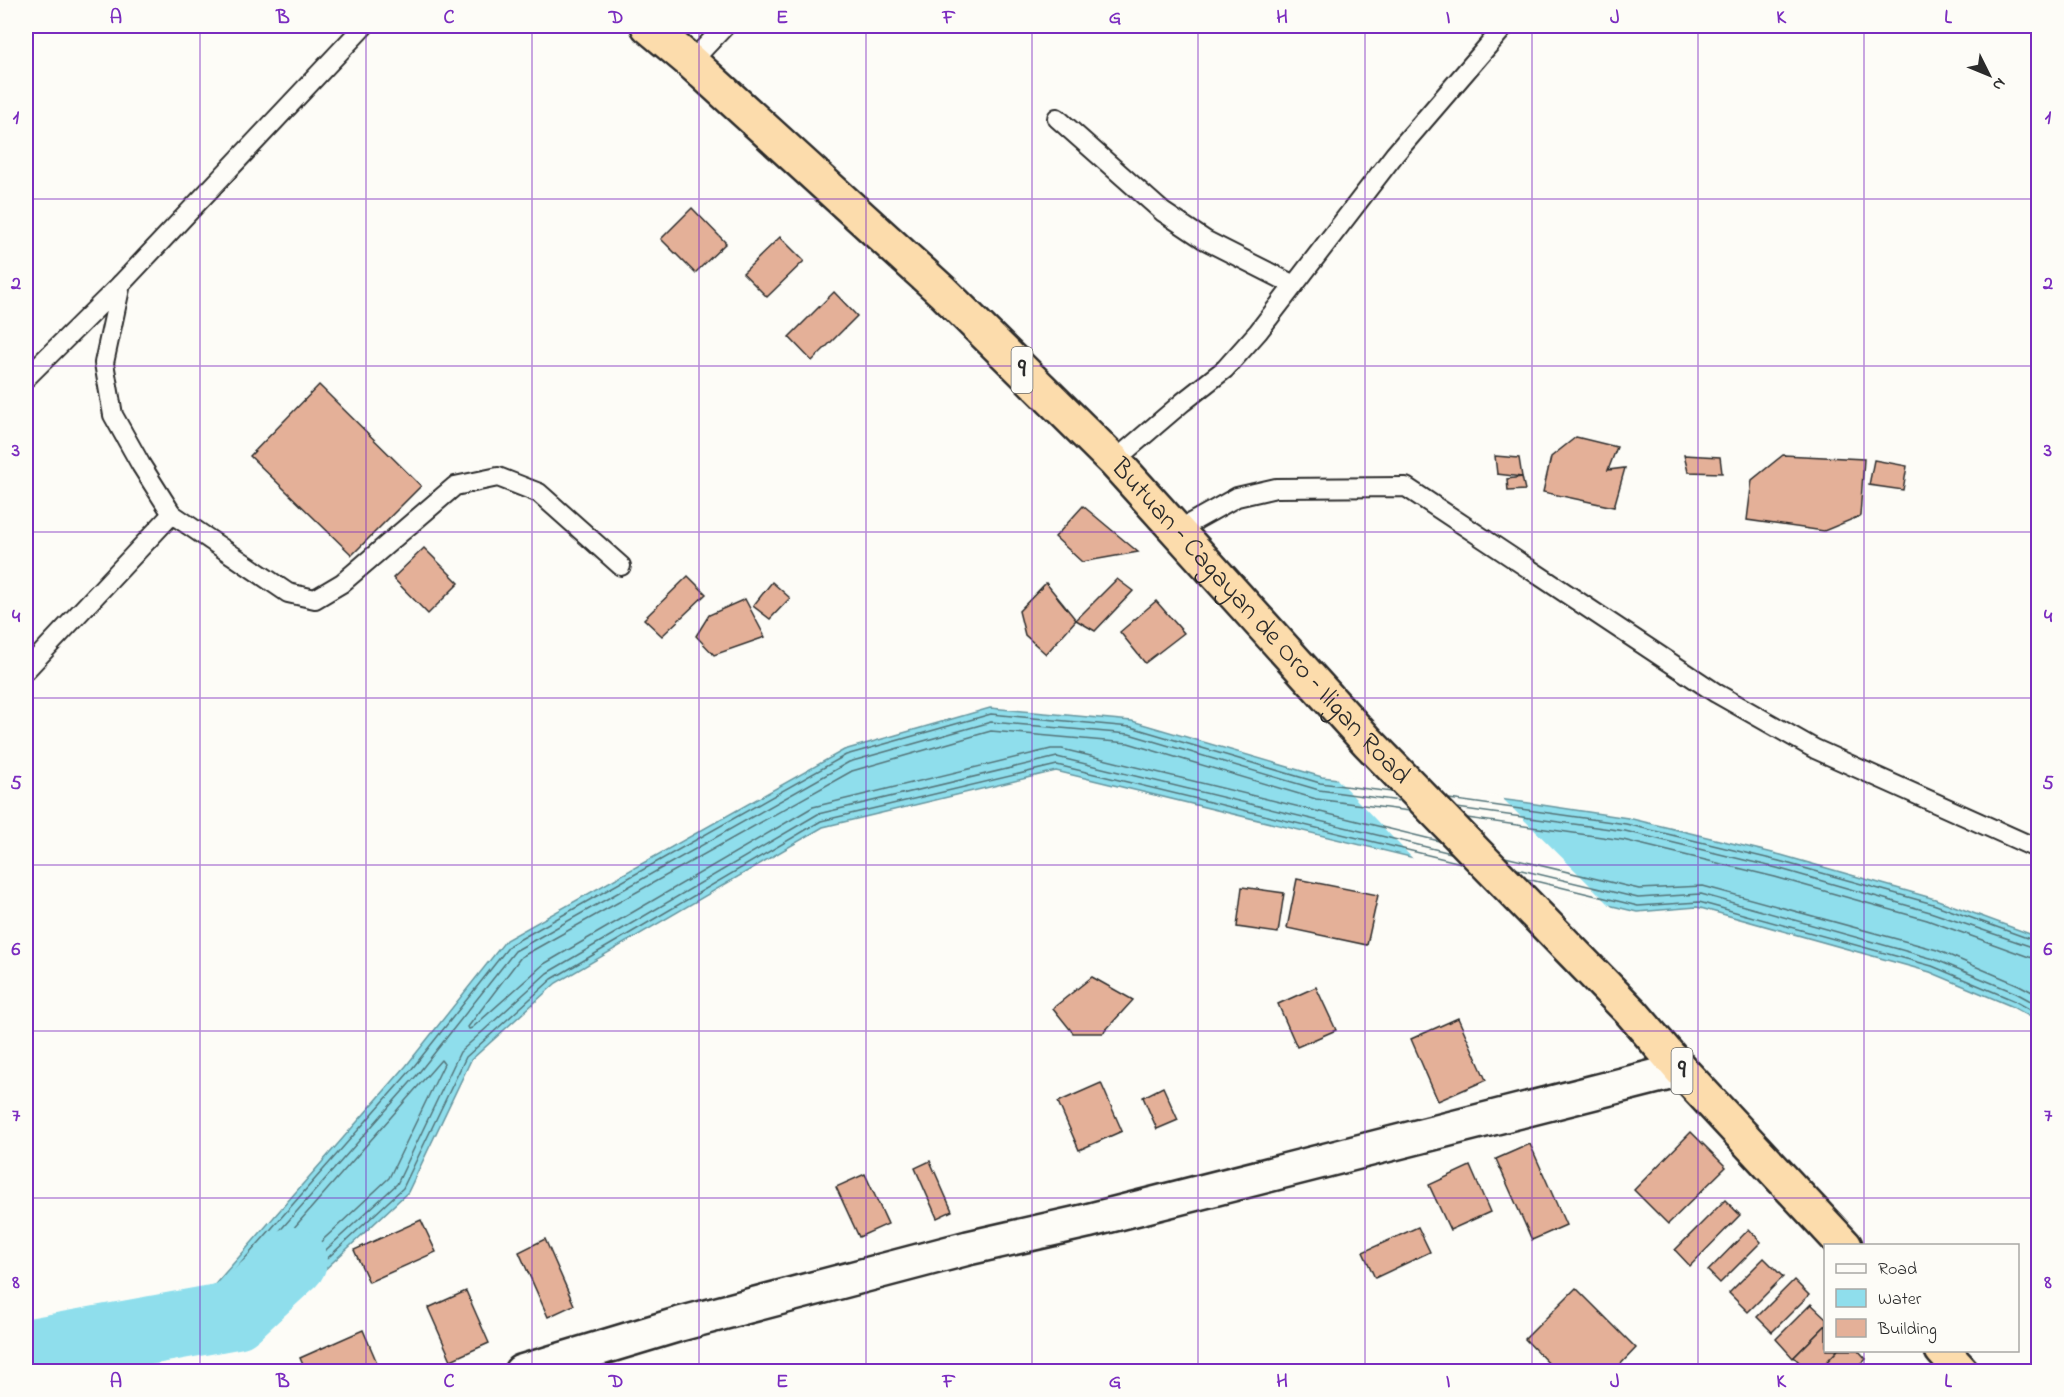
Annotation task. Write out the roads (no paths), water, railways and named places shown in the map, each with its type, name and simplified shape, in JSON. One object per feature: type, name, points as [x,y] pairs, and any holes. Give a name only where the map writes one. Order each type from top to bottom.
[{"type":"highway","name":"Butuan – Cagayan de Oro – Iligan Road","points":[[648,26],[691,62],[943,292],[1114,461],[1368,742],[1632,1012],[1681,1070],[1844,1244]]},
{"type":"highway","points":[[1944,1352],[1962,1371]]},
{"type":"street","points":[[521,1371],[680,1324],[957,1251],[1099,1218],[1681,1070]]},
{"type":"lane","points":[[26,378],[121,284],[364,26]]},
{"type":"lane","points":[[691,62],[725,26]]},
{"type":"lane","points":[[1114,461],[1225,369],[1258,332],[1395,154],[1505,26]]},
{"type":"lane","points":[[1057,118],[1163,212],[1205,240],[1294,285]]},
{"type":"lane","points":[[121,284],[104,363],[113,415],[172,514],[288,593],[315,598],[342,583],[455,486],[498,477],[539,493],[621,566]]},
{"type":"lane","points":[[1178,530],[1237,497],[1276,488],[1406,487],[1726,698],[1815,749],[2038,849]]},
{"type":"lane","points":[[27,666],[172,514]]},
{"type":"water","points":[[990,708],[1132,721],[1322,777],[1628,818],[1781,855],[1935,899],[2038,937],[2038,1021],[2011,1006],[1930,972],[1697,907],[1637,912],[1056,771],[823,827],[556,983],[471,1060],[408,1192],[244,1345],[204,1297],[406,1066],[506,940],[844,750]]},
{"type":"waterway","points":[[26,1353],[235,1315],[293,1261]]}]
